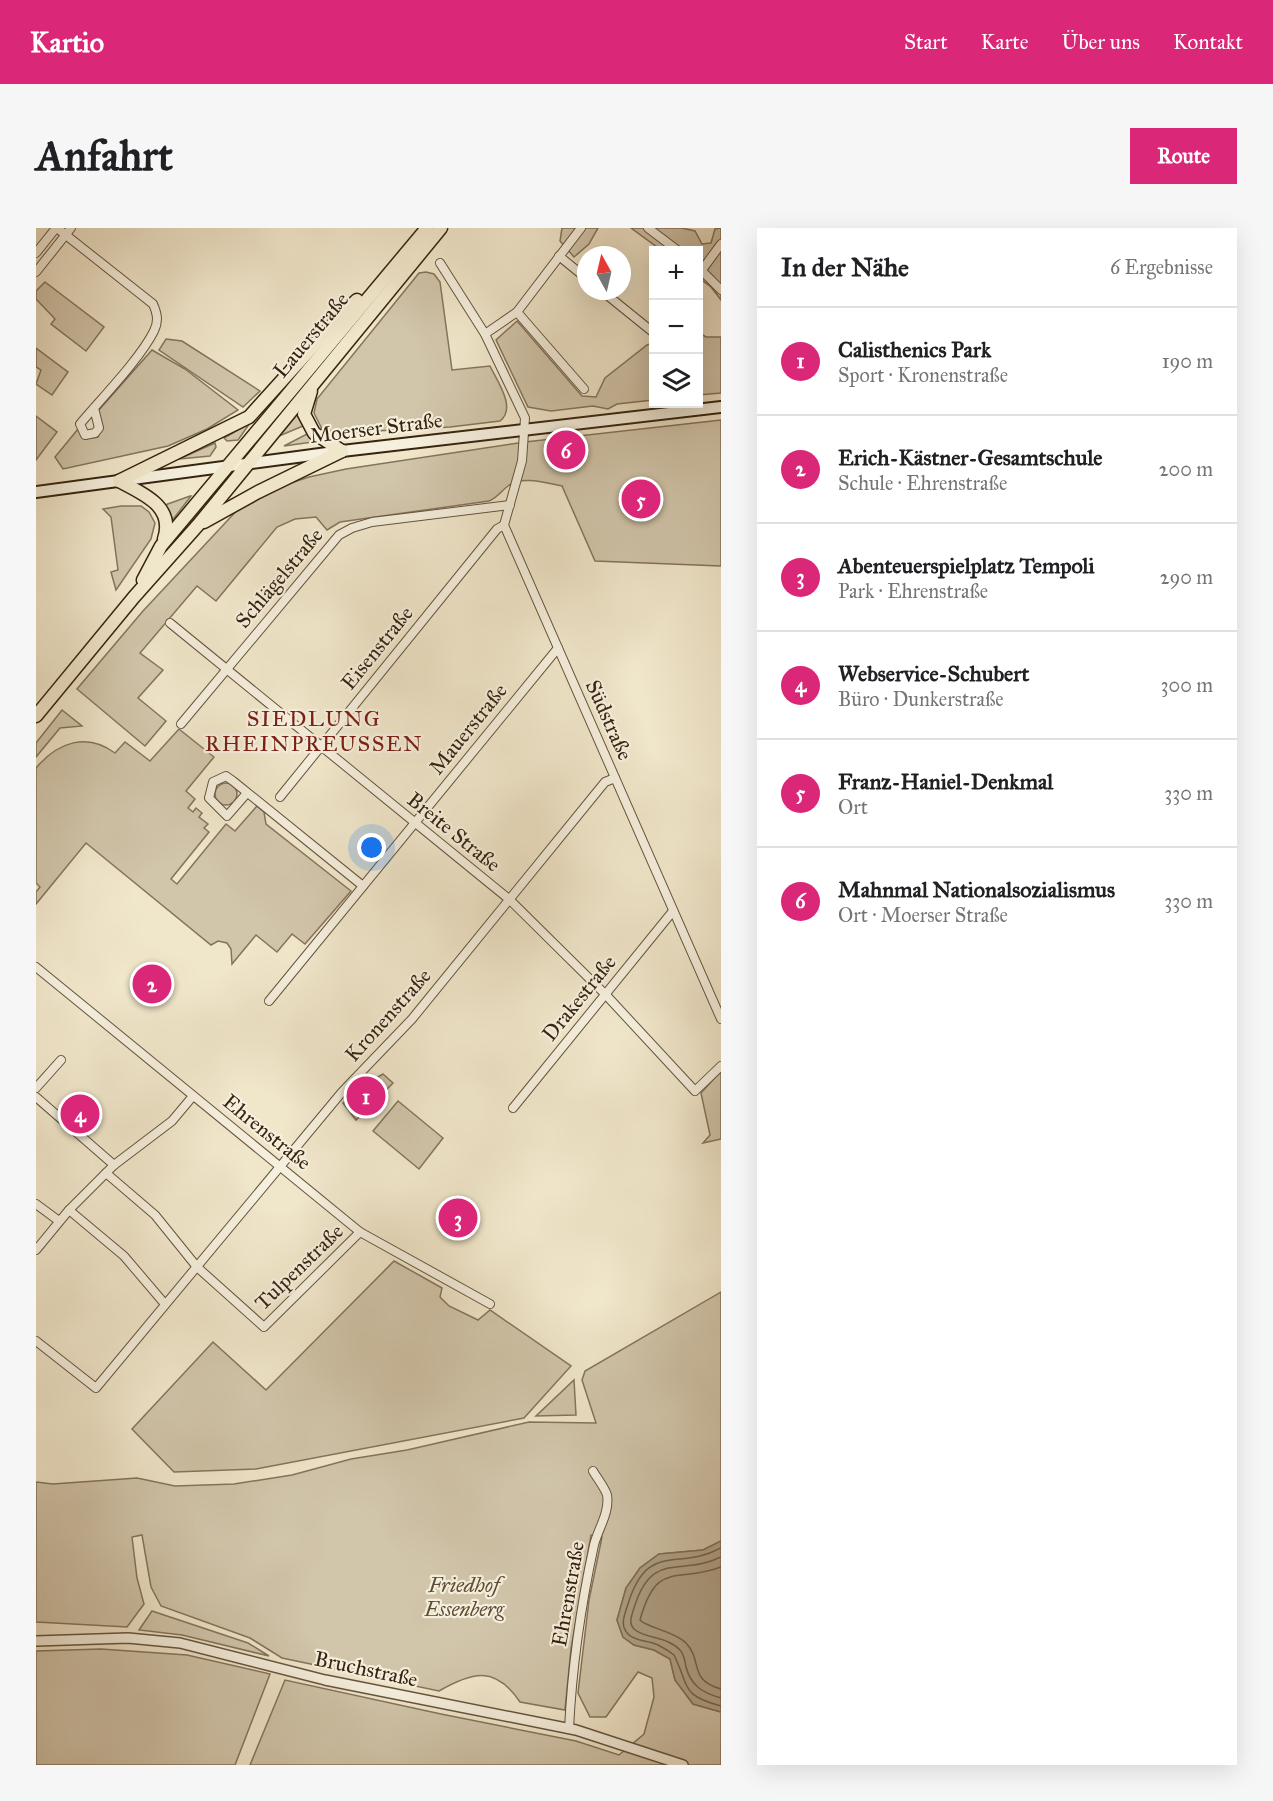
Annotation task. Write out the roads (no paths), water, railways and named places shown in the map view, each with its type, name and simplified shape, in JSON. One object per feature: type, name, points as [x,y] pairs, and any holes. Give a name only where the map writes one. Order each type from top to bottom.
[{"type":"main road","name":"Lauerstraße","points":[[161,546],[422,234],[441,228]]},
{"type":"main road","name":"Lauerstraße","points":[[134,597],[198,525],[319,375],[422,234]]},
{"type":"main road","points":[[119,481],[249,417],[343,313],[388,273]]},
{"type":"main road","points":[[319,375],[304,414],[314,433],[342,451]]},
{"type":"main road","name":"Moerser Straße","points":[[36,492],[342,451],[721,407]]},
{"type":"main road","points":[[198,525],[258,492],[342,451]]},
{"type":"main road","points":[[36,716],[134,597],[161,546],[167,528],[162,510],[152,500],[119,481]]},
{"type":"street","points":[[36,253],[56,228],[68,231],[153,304],[158,314],[155,329],[143,347],[94,408]]},
{"type":"street","points":[[485,334],[517,312],[581,228]]},
{"type":"street","points":[[648,228],[672,246]]},
{"type":"street","points":[[36,272],[68,231]]},
{"type":"street","points":[[703,265],[721,244]]},
{"type":"street","points":[[559,256],[577,271]]},
{"type":"street","points":[[440,263],[485,334],[525,418],[526,430],[522,461],[504,525]]},
{"type":"street","points":[[703,272],[721,290]]},
{"type":"street","points":[[613,300],[649,329]]},
{"type":"street","points":[[517,312],[584,389]]},
{"type":"street","name":"Schlägelstraße","points":[[181,724],[339,535],[372,522],[510,505]]},
{"type":"street","name":"Südstraße","points":[[504,525],[721,1019]]},
{"type":"street","name":"Eisenstraße","points":[[280,797],[490,538],[504,525]]},
{"type":"street","name":"Breite Straße","points":[[170,623],[510,900],[606,995],[695,1091],[721,1065]]},
{"type":"street","name":"Mauerstraße","points":[[269,1001],[558,648]]},
{"type":"street","points":[[248,793],[227,816],[209,798],[213,783],[226,776],[248,793],[363,886]]},
{"type":"street","name":"Kronenstraße","points":[[36,1341],[96,1388],[164,1303],[197,1267],[342,1092],[412,1019],[605,782],[615,778]]},
{"type":"street","name":"Drakestraße","points":[[513,1108],[673,910]]},
{"type":"street","name":"Ehrenstraße","points":[[36,967],[360,1232],[490,1304]]},
{"type":"street","points":[[36,1088],[60,1060]]},
{"type":"street","points":[[36,1250],[69,1210],[114,1165],[172,1121],[193,1096]]},
{"type":"street","points":[[36,1097],[114,1165]]},
{"type":"street","points":[[106,1173],[155,1215],[197,1267]]},
{"type":"street","points":[[36,1204],[59,1221]]},
{"type":"street","points":[[69,1210],[124,1256],[164,1303]]},
{"type":"street","name":"Tulpenstraße","points":[[197,1267],[264,1327],[360,1232]]},
{"type":"street","name":"Ehrenstraße","points":[[569,1729],[571,1690],[582,1610],[607,1495],[593,1471]]},
{"type":"street","name":"Bruchstraße","points":[[36,1641],[128,1638],[180,1643],[325,1680],[569,1729],[652,1753],[683,1765]]},
{"type":"water","points":[[721,1541],[721,1712],[693,1704],[675,1680],[670,1659],[654,1650],[634,1645],[623,1637],[617,1620],[626,1588],[640,1568],[659,1554],[703,1550]]},
{"type":"place","name":"Mahnmal Nationalsozialismus","points":[[566,450]]},
{"type":"place","name":"Franz-Haniel-Denkmal","points":[[641,499]]},
{"type":"place","name":"Erich-Kästner-Gesamtschule","points":[[152,984]]},
{"type":"place","name":"Calisthenics Park","points":[[366,1096]]},
{"type":"place","name":"Webservice-Schubert","points":[[80,1114]]},
{"type":"place","name":"Abenteuerspielplatz Tempoli","points":[[458,1218]]},
{"type":"district","name":"SIEDLUNG RHEINPREUSSEN","points":[[314,730]]},
{"type":"park label","name":"Friedhof Essenberg","points":[[464,1597]]}]
